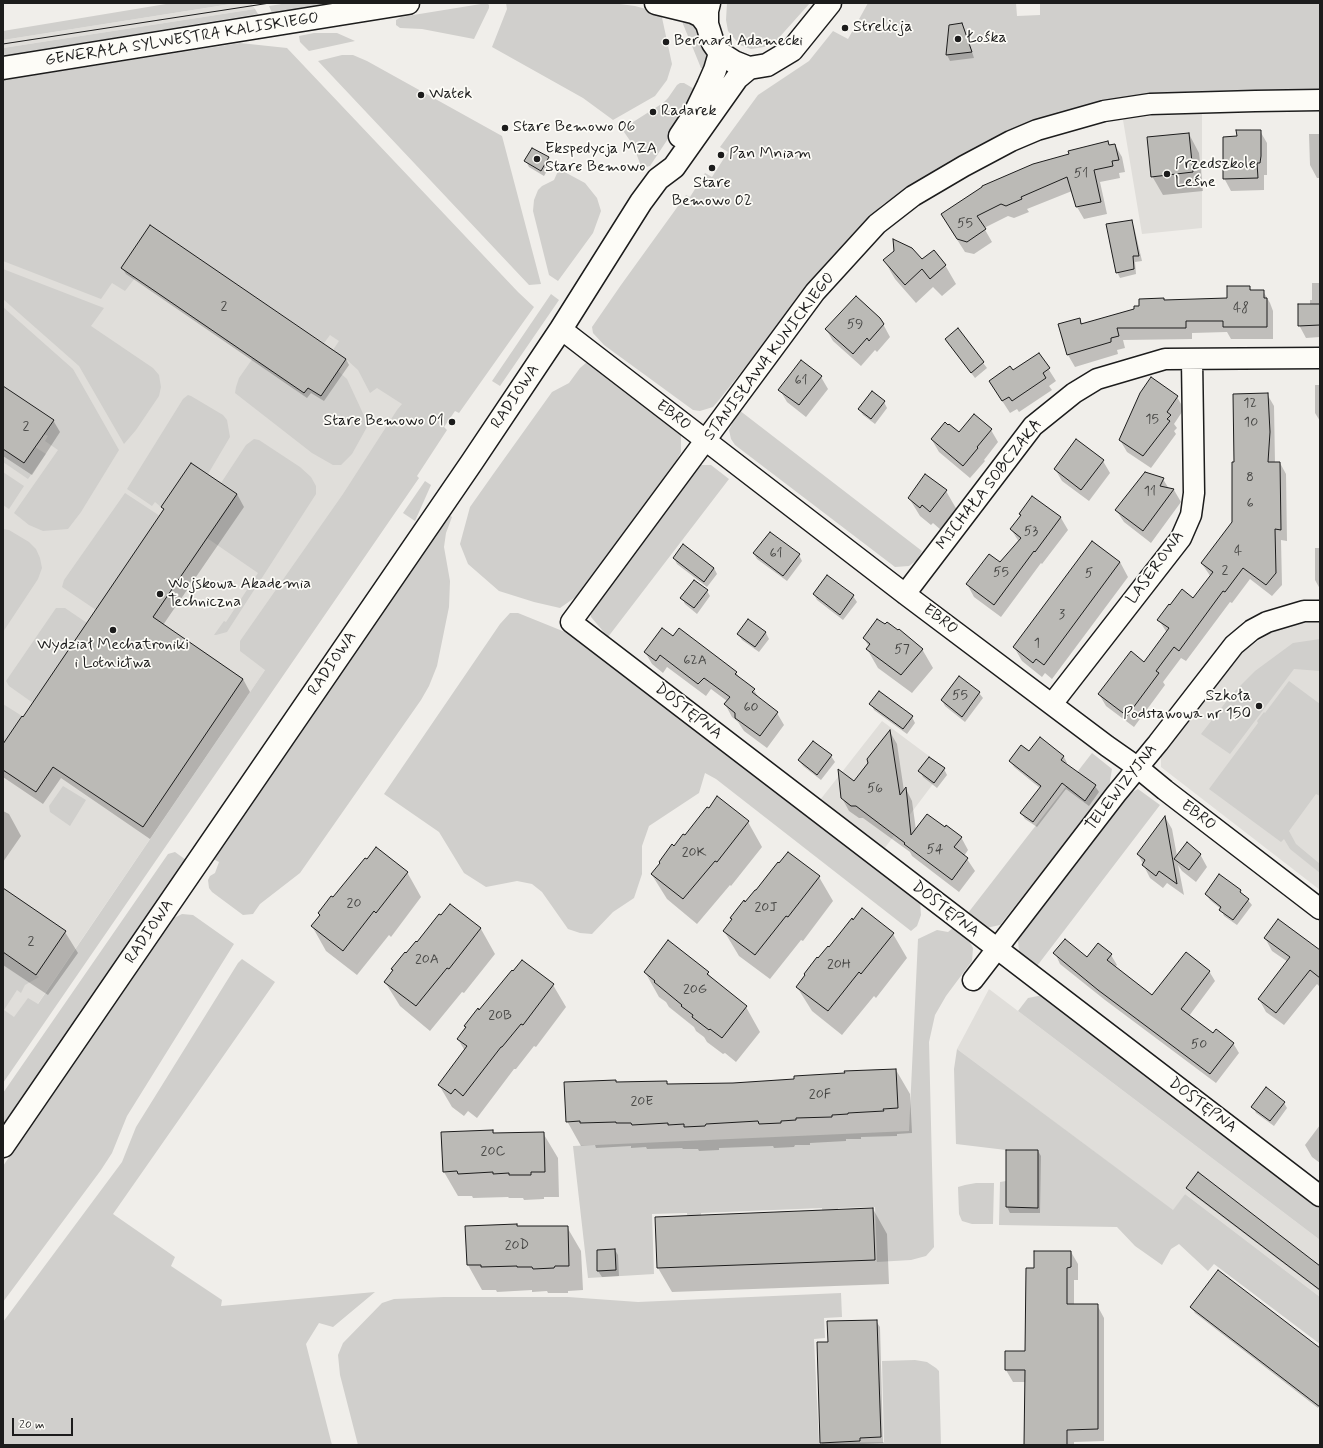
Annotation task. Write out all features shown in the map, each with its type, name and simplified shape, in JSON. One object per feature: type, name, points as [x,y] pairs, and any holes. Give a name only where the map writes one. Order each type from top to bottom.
[{"type":"main road","name":"GENERAŁA SYLWESTRA KALISKIEGO","points":[[3,68],[408,3]]},
{"type":"main road","points":[[656,3],[693,12],[700,16],[708,13],[713,43],[720,54],[749,68],[767,65],[792,50],[830,3]]},
{"type":"main road","name":"RADIOWA","points":[[658,180],[663,161],[694,116],[715,70],[720,54]]},
{"type":"main road","name":"RADIOWA","points":[[3,1146],[472,462],[561,329],[641,202],[658,180],[674,167],[738,78],[749,68]]},
{"type":"street","name":"STANISŁAWA KUNICKIEGO","points":[[570,622],[815,292],[877,224],[913,196],[964,166],[1011,141],[1038,130],[1104,111],[1150,104],[1320,100]]},
{"type":"street","name":"EBRO","points":[[561,329],[905,594],[1137,767],[1320,909]]},
{"type":"street","name":"MICHAŁA SOBCZAKA","points":[[905,594],[1034,426],[1074,393],[1097,379],[1165,359],[1320,358]]},
{"type":"street","name":"LASEROWA","points":[[1052,704],[1181,538],[1190,515],[1194,493],[1192,360]]},
{"type":"street","name":"TELEWIZYJNA","points":[[974,980],[996,949],[1137,767],[1158,743],[1234,645],[1252,630],[1266,622],[1304,611],[1320,611]]},
{"type":"street","name":"DOSTĘPNA","points":[[570,622],[1320,1196]]},
{"type":"shaded area","points":[[172,3],[237,3],[3,40],[3,31]]},
{"type":"shaded area","points":[[237,3],[251,3],[255,9],[3,48],[3,40]]},
{"type":"shaded area","points":[[288,3],[332,3],[272,13],[269,6]]},
{"type":"shaded area","points":[[487,3],[489,8],[474,39],[422,29],[400,28],[396,25],[396,20],[401,17]]},
{"type":"shaded area","points":[[506,3],[612,3],[635,6],[661,13],[672,64],[667,80],[655,96],[613,120],[583,98],[492,47],[507,9]]},
{"type":"shaded area","points":[[727,3],[810,3],[776,41],[764,47],[751,49],[740,45],[728,31],[726,20]]},
{"type":"shaded area","points":[[868,3],[1016,3],[1017,16],[1040,15],[1040,3],[1320,3],[1320,91],[1192,92],[1141,96],[1035,121],[951,160],[882,205],[851,236],[829,262],[713,407],[700,411],[693,410],[604,345],[593,333],[592,327],[686,195],[690,197],[705,173],[712,177],[728,152],[720,147],[758,95],[809,61],[833,31],[848,39]]},
{"type":"shaded area","points":[[255,9],[258,14],[3,56],[3,48]]},
{"type":"shaded area","points":[[683,20],[694,22],[700,33],[707,49],[707,70],[701,68],[683,24]]},
{"type":"shaded area","points":[[314,33],[337,33],[355,41],[309,51],[300,42],[299,36]]},
{"type":"shaded area","points":[[240,43],[287,48],[518,292],[534,307],[459,413],[455,411],[444,427],[447,430],[417,476],[419,478],[3,1083],[3,953],[39,977],[25,985],[21,993],[17,990],[4,1010],[14,1017],[28,998],[38,1004],[265,670],[240,651],[240,641],[343,494],[402,404],[377,388],[370,393],[358,370],[333,350],[339,341],[330,335],[324,343],[150,225],[121,268],[135,278],[125,291],[112,283],[101,299],[3,261],[3,80]]},
{"type":"shaded area","points":[[342,55],[353,55],[367,61],[502,136],[541,284],[529,285],[318,61]]},
{"type":"shaded area","points":[[680,83],[684,83],[696,90],[683,116],[650,166],[641,166],[633,145],[622,129],[663,103]]},
{"type":"shaded area","name":"Przedszkole Leśne","points":[[1202,114],[1202,228],[1142,234],[1123,120],[1149,116]]},
{"type":"shaded area","name":"Wojskowa Akademia Techniczna","points":[[3,115],[518,292],[265,670],[3,1055]]},
{"type":"shaded area","points":[[559,169],[585,183],[597,198],[601,211],[593,233],[558,281],[549,275],[533,211],[534,200],[538,190],[542,186],[554,180]]},
{"type":"shaded area","points":[[3,269],[104,308],[91,326],[153,368],[159,375],[161,387],[159,396],[136,430],[124,444],[79,366],[3,299]]},
{"type":"shaded area","points":[[551,294],[559,300],[500,386],[492,381]]},
{"type":"shaded area","points":[[3,307],[73,369],[119,450],[81,512],[68,529],[43,531],[29,525],[14,513],[58,450],[45,441],[48,436],[44,434],[54,419],[3,386]]},
{"type":"shaded area","points":[[253,358],[303,393],[308,388],[321,396],[338,371],[347,379],[367,422],[367,427],[352,454],[341,465],[333,465],[312,453],[235,393],[239,378]]},
{"type":"shaded area","points":[[587,362],[681,431],[681,452],[668,476],[580,594],[560,608],[534,602],[499,591],[468,564],[460,544],[470,507],[552,392],[569,383],[580,368]]},
{"type":"shaded area","points":[[188,395],[223,415],[227,420],[230,437],[208,474],[191,463],[161,507],[155,502],[152,506],[127,489],[183,399]]},
{"type":"shaded area","points":[[739,410],[922,551],[917,560],[909,566],[895,567],[735,445],[731,439],[729,430]]},
{"type":"shaded area","points":[[254,439],[259,440],[300,467],[311,477],[316,486],[316,494],[227,632],[214,635],[224,621],[226,622],[258,573],[207,538],[237,494],[221,483],[246,445]]},
{"type":"shaded area","points":[[35,447],[46,454],[28,479],[3,462],[3,449],[24,463]]},
{"type":"shaded area","points":[[696,465],[711,465],[729,479],[608,637],[591,617],[590,606]]},
{"type":"shaded area","points":[[3,472],[24,486],[9,509],[3,505]]},
{"type":"shaded area","points":[[425,481],[431,485],[415,521],[403,513]]},
{"type":"shaded area","points":[[125,493],[160,516],[96,610],[62,587],[64,580]]},
{"type":"shaded area","points":[[448,514],[452,517],[446,533],[444,547],[450,581],[449,607],[437,666],[429,686],[421,700],[300,873],[260,904],[253,914],[243,915],[212,892],[209,888],[208,880],[210,876],[215,873],[219,862],[213,859]]},
{"type":"shaded area","points":[[3,529],[9,530],[29,542],[36,549],[42,568],[38,579],[3,632]]},
{"type":"shaded area","points":[[56,608],[65,608],[87,623],[33,703],[9,686],[6,681]]},
{"type":"shaded area","points":[[510,613],[518,613],[570,634],[920,901],[921,915],[917,926],[911,931],[716,779],[705,773],[699,793],[649,826],[642,846],[642,874],[634,898],[613,912],[592,934],[580,933],[568,929],[542,892],[532,884],[517,881],[486,887],[464,873],[439,832],[384,794],[500,624]]},
{"type":"shaded area","name":"Szkoła Podstawowa nr 150","points":[[1305,621],[1320,621],[1320,890],[1161,767],[1161,756],[1237,655],[1270,633],[1286,626]]},
{"type":"shaded area","points":[[1320,639],[1320,671],[1294,669],[1230,754],[1201,734],[1233,693],[1255,671],[1293,643]]},
{"type":"shaded area","points":[[1289,681],[1320,704],[1320,796],[1316,794],[1289,831],[1296,844],[1320,864],[1320,873],[1290,849],[1284,839],[1281,842],[1209,789],[1258,723],[1257,721],[1264,712],[1265,713]]},
{"type":"shaded area","points":[[3,704],[22,716],[3,744]]},
{"type":"shaded area","points":[[882,721],[945,768],[884,849],[820,800]]},
{"type":"shaded area","points":[[1092,753],[1112,769],[1109,787],[1000,925],[986,928],[968,913]]},
{"type":"shaded area","points":[[63,786],[86,800],[70,826],[50,812],[49,806]]},
{"type":"shaded area","points":[[1138,789],[1160,805],[1037,966],[1019,952],[1018,940],[1020,934],[1123,797]]},
{"type":"shaded area","points":[[175,852],[186,860],[3,1128],[3,1093],[168,854]]},
{"type":"shaded area","points":[[182,914],[193,915],[234,944],[127,1116],[112,1153],[3,1302],[3,1166],[164,929],[174,918]]},
{"type":"shaded area","points":[[954,927],[967,937],[973,948],[972,961],[946,996],[935,1015],[929,1042],[934,1247],[926,1256],[911,1260],[877,1262],[875,1207],[838,1208],[838,1222],[823,1222],[822,1208],[701,1213],[702,1227],[688,1226],[687,1213],[652,1214],[654,1274],[588,1278],[573,1146],[909,1131],[918,939],[937,930],[948,932]]},
{"type":"shaded area","points":[[242,959],[275,982],[113,1214],[175,1257],[171,1266],[222,1300],[221,1306],[375,1292],[333,1327],[319,1323],[306,1344],[332,1445],[3,1445],[3,1322],[122,1162],[136,1127],[238,963]]},
{"type":"shaded area","points":[[989,989],[1320,1240],[1320,1297],[1185,1194],[1173,1211],[957,1049]]},
{"type":"shaded area","points":[[1043,995],[1320,1206],[1320,1240],[1018,1011],[1028,998]]},
{"type":"shaded area","points":[[957,1049],[1173,1210],[1185,1194],[1320,1297],[1320,1344],[1214,1264],[1208,1271],[1179,1244],[1171,1249],[1162,1265],[1135,1246],[1117,1227],[999,1225],[1000,1182],[1006,1181],[1006,1207],[1038,1207],[1038,1150],[1006,1150],[956,1144],[954,1069]]},
{"type":"shaded area","points":[[976,1183],[994,1183],[993,1224],[972,1224],[962,1221],[959,1214],[958,1187]]},
{"type":"shaded area","points":[[841,1293],[842,1317],[824,1318],[825,1338],[814,1339],[819,1443],[884,1442],[882,1361],[915,1360],[927,1362],[939,1371],[941,1445],[358,1445],[340,1375],[338,1355],[343,1343],[382,1303],[394,1299],[444,1297],[568,1297],[638,1302]]},
{"type":"building","points":[[962,23],[972,52],[946,55],[949,25]]},
{"type":"building","points":[[1236,130],[1261,130],[1261,156],[1260,163],[1257,163],[1258,178],[1223,179],[1223,137],[1237,136]]},
{"type":"building","points":[[1189,133],[1193,172],[1151,177],[1147,137]]},
{"type":"building","points":[[1108,141],[1109,145],[1115,144],[1119,160],[1112,161],[1113,166],[1094,170],[1101,202],[1076,207],[1067,177],[1021,197],[1022,199],[1006,206],[1001,204],[977,216],[986,229],[967,242],[957,239],[941,214],[982,186],[1033,164],[1069,154],[1068,151]]},
{"type":"building","name":"Ekspedycja MZA Stare Bemowo","points":[[532,148],[549,157],[541,171],[524,161]]},
{"type":"building","points":[[1132,220],[1139,256],[1133,256],[1134,269],[1116,273],[1106,224]]},
{"type":"building","points":[[150,225],[346,359],[321,396],[308,388],[304,393],[121,268]]},
{"type":"building","points":[[893,239],[912,248],[922,259],[934,250],[946,265],[930,279],[922,269],[905,285],[883,260],[894,251]]},
{"type":"building","points":[[1227,286],[1250,286],[1250,290],[1264,290],[1264,298],[1267,298],[1267,327],[1223,327],[1223,321],[1186,321],[1186,328],[1117,328],[1119,336],[1111,338],[1111,342],[1067,355],[1058,324],[1080,318],[1081,324],[1134,309],[1134,306],[1139,306],[1139,299],[1164,298],[1164,300],[1227,298]]},
{"type":"building","points":[[856,296],[880,318],[884,324],[869,341],[867,338],[853,354],[825,329]]},
{"type":"building","points":[[1298,304],[1320,304],[1320,325],[1298,326]]},
{"type":"building","points":[[958,328],[984,362],[971,373],[945,339]]},
{"type":"building","points":[[1039,353],[1050,368],[1043,373],[1046,378],[1012,401],[1009,397],[1002,401],[989,381],[1010,366],[1013,370]]},
{"type":"building","points":[[801,360],[822,376],[799,405],[778,390]]},
{"type":"building","points":[[1151,377],[1178,396],[1167,412],[1171,415],[1167,419],[1170,421],[1143,456],[1119,440],[1140,393]]},
{"type":"building","points":[[3,386],[54,420],[24,463],[3,449]]},
{"type":"building","points":[[872,391],[885,401],[871,419],[858,409]]},
{"type":"building","points":[[1268,393],[1270,432],[1268,462],[1280,462],[1281,530],[1275,529],[1276,573],[1266,585],[1243,568],[1225,592],[1223,591],[1179,651],[1174,647],[1156,671],[1159,673],[1127,716],[1098,694],[1131,651],[1144,662],[1169,628],[1157,620],[1169,604],[1170,605],[1182,589],[1193,598],[1213,572],[1201,563],[1232,522],[1232,462],[1234,462],[1233,394]]},
{"type":"building","points":[[974,414],[992,429],[963,466],[931,439],[945,422],[959,432]]},
{"type":"building","points":[[1076,439],[1104,460],[1081,490],[1054,469]]},
{"type":"building","points":[[191,463],[237,494],[153,617],[243,679],[143,827],[53,767],[36,792],[3,770],[3,744],[22,716],[23,717],[164,509],[161,507]]},
{"type":"building","points":[[1145,472],[1164,478],[1160,486],[1174,489],[1143,531],[1115,510]]},
{"type":"building","points":[[925,474],[947,490],[930,512],[922,505],[920,508],[908,498]]},
{"type":"building","points":[[1032,496],[1061,517],[994,605],[966,584],[989,554],[1000,562],[1021,538],[1010,529],[1021,515],[1019,514]]},
{"type":"building","points":[[770,532],[800,554],[783,576],[753,553]]},
{"type":"building","points":[[1092,541],[1120,562],[1044,665],[1036,659],[1033,663],[1013,647]]},
{"type":"building","points":[[683,544],[714,568],[704,582],[673,558]]},
{"type":"building","points":[[827,575],[854,595],[840,615],[813,594]]},
{"type":"building","points":[[694,580],[708,590],[694,608],[680,598]]},
{"type":"building","points":[[748,619],[766,632],[755,647],[737,634]]},
{"type":"building","points":[[877,619],[885,624],[887,622],[898,630],[899,629],[923,649],[901,675],[866,649],[870,644],[863,638]]},
{"type":"building","points":[[662,628],[673,636],[679,628],[737,672],[735,674],[755,689],[752,692],[778,712],[760,736],[735,718],[735,713],[724,704],[730,697],[704,678],[698,684],[660,655],[656,661],[644,652]]},
{"type":"building","points":[[959,676],[980,692],[962,717],[941,700]]},
{"type":"building","points":[[879,691],[913,716],[903,729],[869,704]]},
{"type":"building","points":[[890,730],[900,795],[906,787],[911,835],[927,814],[945,827],[946,825],[962,837],[954,847],[968,858],[952,880],[856,806],[851,806],[841,798],[838,769],[854,781],[868,763],[867,759]]},
{"type":"building","points":[[1040,737],[1064,756],[1061,760],[1096,785],[1085,801],[1062,783],[1033,822],[1020,813],[1041,786],[1009,761],[1021,745],[1029,751]]},
{"type":"building","points":[[813,741],[832,755],[817,775],[798,760]]},
{"type":"building","points":[[929,757],[945,768],[934,783],[918,771]]},
{"type":"building","points":[[717,796],[749,821],[717,862],[715,861],[683,899],[651,874],[672,844],[674,846],[683,834],[685,835],[707,807],[709,808]]},
{"type":"building","points":[[1165,816],[1177,884],[1159,871],[1156,876],[1142,865],[1145,860],[1137,854]]},
{"type":"building","points":[[1187,842],[1201,854],[1189,870],[1174,859]]},
{"type":"building","points":[[376,847],[408,872],[376,913],[374,911],[343,951],[311,926],[320,915],[318,913],[331,896],[333,897]]},
{"type":"building","points":[[788,852],[820,876],[788,917],[786,916],[755,955],[723,931],[732,919],[730,918],[744,900],[745,902]]},
{"type":"building","points":[[1219,874],[1241,890],[1240,892],[1249,899],[1233,920],[1219,910],[1221,907],[1205,894]]},
{"type":"building","points":[[3,888],[66,931],[36,975],[3,952]]},
{"type":"building","points":[[450,904],[481,928],[449,969],[447,968],[416,1006],[384,982],[393,970],[391,969],[405,952],[406,953],[416,941],[417,942],[439,914],[441,915]]},
{"type":"building","points":[[862,908],[894,933],[861,974],[859,972],[828,1011],[796,987],[817,957],[818,958],[828,946],[829,947]]},
{"type":"building","points":[[1278,919],[1320,950],[1320,978],[1310,970],[1276,1013],[1258,999],[1290,957],[1264,938]]},
{"type":"building","points":[[1065,939],[1087,957],[1098,943],[1112,954],[1107,960],[1152,995],[1186,952],[1210,971],[1181,1009],[1213,1033],[1216,1029],[1234,1043],[1210,1074],[1098,990],[1053,953]]},
{"type":"building","points":[[668,940],[709,972],[707,974],[747,1006],[722,1038],[692,1017],[693,1015],[644,972]]},
{"type":"building","points":[[522,960],[554,984],[523,1025],[521,1024],[501,1047],[463,1096],[455,1089],[451,1094],[438,1085],[467,1046],[457,1039],[466,1027],[464,1026],[478,1008],[479,1010]]},
{"type":"building","points":[[896,1069],[898,1108],[883,1109],[884,1111],[848,1113],[832,1115],[832,1117],[796,1118],[796,1120],[781,1121],[781,1123],[759,1124],[758,1121],[706,1124],[705,1126],[684,1127],[684,1124],[668,1125],[668,1123],[632,1125],[631,1123],[616,1122],[566,1122],[564,1082],[616,1080],[616,1082],[667,1081],[667,1084],[733,1083],[794,1079],[794,1076],[845,1073],[844,1071]]},
{"type":"building","points":[[1266,1087],[1285,1102],[1270,1121],[1251,1107]]},
{"type":"building","points":[[493,1130],[493,1133],[544,1132],[545,1172],[531,1172],[531,1175],[509,1175],[509,1173],[493,1174],[493,1172],[458,1174],[457,1171],[443,1172],[441,1132]]},
{"type":"building","points":[[1006,1150],[1038,1150],[1038,1208],[1006,1207]]},
{"type":"building","points":[[1198,1172],[1320,1266],[1320,1290],[1186,1188]]},
{"type":"building","points":[[873,1208],[875,1260],[657,1268],[655,1217]]},
{"type":"building","points":[[517,1224],[517,1226],[568,1226],[569,1266],[533,1269],[532,1267],[517,1266],[481,1267],[481,1265],[467,1265],[465,1226]]},
{"type":"building","points":[[615,1249],[616,1270],[597,1271],[597,1250]]},
{"type":"building","points":[[1034,1251],[1071,1251],[1071,1267],[1067,1268],[1067,1304],[1098,1304],[1098,1429],[1067,1430],[1067,1445],[1024,1445],[1025,1370],[1005,1370],[1005,1351],[1025,1351],[1026,1268],[1034,1268]]},
{"type":"building","points":[[1218,1270],[1320,1348],[1320,1407],[1190,1307]]},
{"type":"building","points":[[877,1320],[881,1437],[860,1438],[860,1441],[820,1443],[817,1342],[828,1342],[827,1321]]},
{"type":"tram line","points":[[3,44],[270,3]]},
{"type":"place","name":"Strelicja","points":[[845,28]]},
{"type":"place","name":"Łośka","points":[[958,39]]},
{"type":"place","name":"Bernard Adamecki","points":[[666,42]]},
{"type":"place","name":"Watek","points":[[421,95]]},
{"type":"place","name":"Radarek","points":[[653,112]]},
{"type":"place","name":"Stare Bemowo 06","points":[[505,128]]},
{"type":"place","name":"Pan Mniam","points":[[721,155]]},
{"type":"place","name":"Ekspedycja MZA Stare Bemowo","points":[[537,159]]},
{"type":"place","name":"Stare Bemowo 02","points":[[712,168]]},
{"type":"place","name":"Przedszkole Leśne","points":[[1167,174]]},
{"type":"place","name":"Stare Bemowo 01","points":[[452,422]]},
{"type":"place","name":"Wojskowa Akademia Techniczna","points":[[160,594]]},
{"type":"place","name":"Wydział Mechatroniki i Lotnictwa","points":[[113,630]]},
{"type":"place","name":"Szkoła Podstawowa nr 150","points":[[1259,706]]}]
